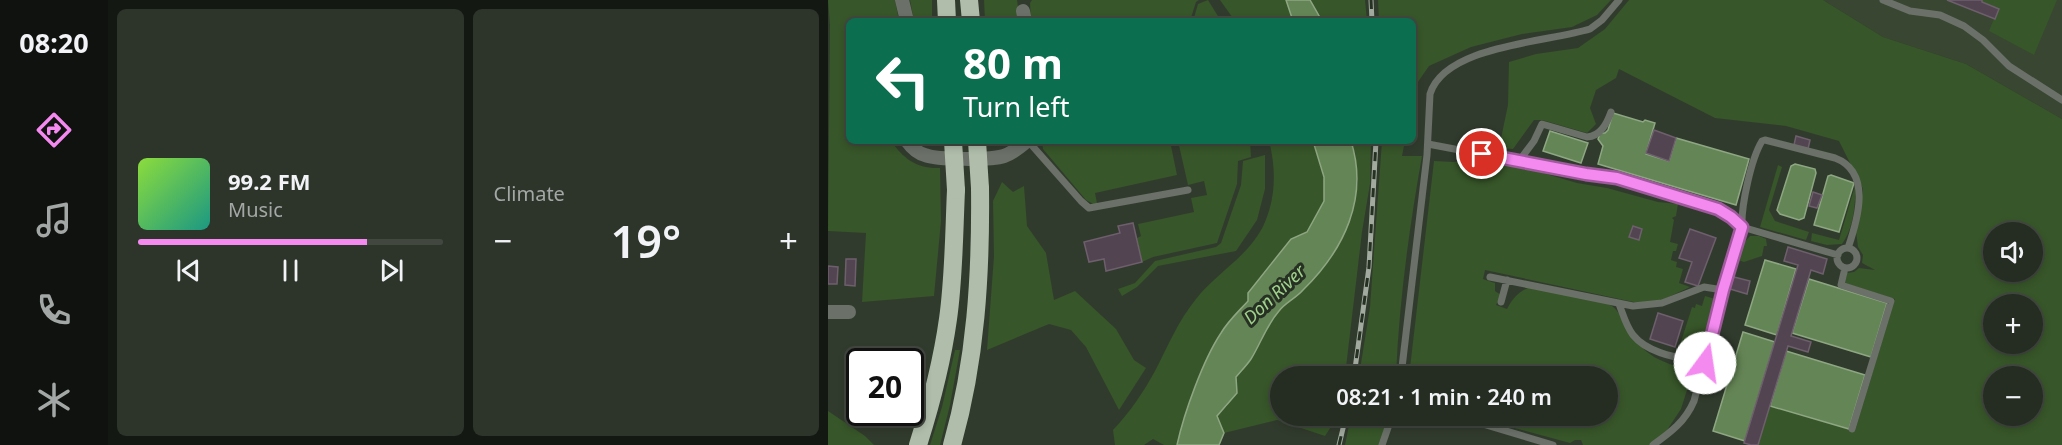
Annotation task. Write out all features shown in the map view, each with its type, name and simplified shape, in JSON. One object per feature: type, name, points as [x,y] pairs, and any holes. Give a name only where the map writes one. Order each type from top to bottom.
[{"type":"highway","points":[[946,0],[947,18]]},
{"type":"highway","points":[[969,0],[971,18]]},
{"type":"highway","points":[[918,445],[938,376],[948,319],[954,266],[956,190],[953,144]]},
{"type":"highway","points":[[952,445],[973,340],[980,279],[980,188],[977,144]]},
{"type":"street","points":[[902,0],[906,18]]},
{"type":"street","points":[[910,144],[913,149],[924,155],[937,158],[1004,156],[1023,144]]},
{"type":"street","points":[[828,312],[849,312]]},
{"type":"lane","points":[[1402,366],[1428,144],[1432,87],[1454,66],[1479,54],[1504,46],[1590,29],[1602,20],[1619,0]]},
{"type":"lane","points":[[1883,0],[1910,11],[1940,15],[1964,26],[1983,40],[2009,66],[2062,100]]},
{"type":"lane","points":[[1519,161],[1534,141],[1542,124],[1587,137],[1593,136],[1606,126],[1611,112]]},
{"type":"lane","points":[[1653,445],[1678,427],[1697,393],[1723,290],[1742,227],[1741,210],[1760,143],[1765,140],[1835,158],[1850,166],[1855,173],[1859,194],[1848,248]]},
{"type":"lane","points":[[1030,144],[1089,208],[1188,190]]},
{"type":"lane","points":[[1428,144],[1617,178],[1718,209],[1742,227],[1838,255]]},
{"type":"lane","points":[[1848,248],[1856,253],[1857,260],[1851,267],[1845,268],[1839,264],[1838,255],[1842,250],[1848,248]]},
{"type":"lane","points":[[1845,268],[1841,285],[1891,301],[1852,429]]},
{"type":"lane","points":[[1490,277],[1633,306],[1667,302],[1704,287],[1723,290]]},
{"type":"lane","points":[[1501,302],[1507,280]]},
{"type":"lane","points":[[1619,304],[1629,329],[1642,343],[1663,353],[1705,363]]},
{"type":"lane","points":[[1382,445],[1389,426]]},
{"type":"lane","points":[[1489,426],[1553,445]]},
{"type":"shaded area","points":[[828,0],[895,0],[898,18],[846,18],[846,144],[894,144],[912,162],[924,167],[940,168],[941,221],[934,296],[862,302],[866,233],[828,231],[830,25]]},
{"type":"shaded area","points":[[910,0],[932,0],[932,18],[913,18]]},
{"type":"shaded area","points":[[984,0],[1017,0],[1020,18],[985,18]]},
{"type":"shaded area","points":[[1032,0],[1199,0],[1196,2],[1191,18],[1031,18],[1030,3]]},
{"type":"shaded area","points":[[1208,0],[1219,18],[1194,18],[1198,4]]},
{"type":"shaded area","points":[[1220,0],[1286,0],[1292,18],[1233,18]]},
{"type":"shaded area","points":[[1310,0],[1365,0],[1367,18],[1320,18]]},
{"type":"shaded area","points":[[1378,0],[1611,0],[1597,15],[1572,27],[1522,34],[1471,47],[1429,66],[1416,85],[1416,18],[1379,18]]},
{"type":"shaded area","points":[[1629,0],[1823,0],[1883,37],[1966,64],[2062,119],[2062,445],[1758,445],[1770,406],[1855,431],[1895,299],[1845,283],[1847,273],[1859,268],[1875,270],[1862,263],[1863,255],[1858,247],[1856,231],[1863,189],[1839,141],[1786,126],[1715,118],[1619,69],[1616,78],[1596,90],[1590,108],[1596,124],[1587,133],[1542,120],[1534,120],[1513,149],[1499,148],[1508,105],[1509,62],[1536,54],[1578,48],[1605,29]]},
{"type":"shaded area","points":[[1823,0],[2062,0],[2062,119],[1966,64],[1883,37]]},
{"type":"shaded area","points":[[1982,0],[2057,0],[2034,55],[1989,31],[1998,9]]},
{"type":"shaded area","points":[[1042,144],[1171,144],[1177,175],[1095,193],[1097,203],[1095,205],[1086,200],[1043,149]]},
{"type":"shaded area","points":[[1179,144],[1250,144],[1251,157],[1238,161],[1237,184],[1217,243],[1153,257],[1142,262],[1137,238],[1141,236],[1138,224],[1194,212],[1191,198],[1207,195],[1204,181],[1188,185]]},
{"type":"shaded area","points":[[1270,144],[1314,144],[1324,179],[1324,201],[1307,232],[1291,239],[1248,301],[1214,343],[1190,401],[1177,445],[1164,445],[1153,439],[1144,445],[1115,445],[1113,430],[1146,387],[1190,307],[1204,289],[1243,254],[1259,234],[1271,202],[1274,182]]},
{"type":"shaded area","points":[[1352,144],[1371,144],[1370,184],[1346,366],[1270,366],[1270,422],[1224,433],[1217,416],[1227,406],[1236,377],[1251,360],[1260,339],[1280,310],[1302,291],[1329,261],[1352,216],[1358,182]]},
{"type":"shaded area","points":[[1382,144],[1404,144],[1402,156],[1422,156],[1405,266],[1397,366],[1361,366],[1370,307]]},
{"type":"shaded area","points":[[1265,155],[1265,189],[1257,220],[1236,251],[1158,266],[1137,287],[1122,296],[1118,289],[1135,283],[1155,261],[1216,247],[1221,243],[1241,185],[1243,161]]},
{"type":"shaded area","points":[[1485,159],[1534,169],[1577,183],[1607,188],[1658,202],[1678,204],[1676,216],[1672,218],[1674,220],[1670,242],[1678,244],[1671,260],[1677,262],[1676,267],[1683,269],[1679,283],[1690,287],[1660,301],[1638,303],[1485,270],[1483,279],[1495,283],[1495,291],[1501,295],[1496,305],[1507,309],[1516,296],[1530,287],[1586,298],[1612,306],[1637,342],[1650,354],[1665,362],[1693,371],[1681,409],[1667,430],[1649,445],[1583,445],[1581,440],[1570,443],[1507,426],[1618,426],[1618,366],[1410,366],[1434,161],[1458,161],[1480,168]]},
{"type":"shaded area","points":[[1778,165],[1782,167],[1769,210],[1775,221],[1809,232],[1806,240],[1760,227]]},
{"type":"shaded area","points":[[1002,182],[1013,192],[1024,186],[1027,226],[1046,253],[1054,300],[1075,291],[1116,329],[1134,360],[1146,368],[1119,410],[1086,347],[1071,330],[1049,324],[987,350],[994,256],[993,201]]},
{"type":"shaded area","points":[[1855,186],[1853,216],[1842,244],[1827,245],[1811,241],[1812,233],[1839,240]]},
{"type":"shaded area","points":[[1750,236],[1766,239],[1767,246],[1764,246],[1762,256],[1744,262],[1738,260],[1742,245]]},
{"type":"shaded area","points":[[1705,296],[1715,299],[1699,354],[1681,349],[1680,345],[1692,307],[1695,308],[1696,304],[1702,306]]},
{"type":"shaded area","points":[[955,350],[960,350],[940,445],[930,445],[942,407]]},
{"type":"shaded area","points":[[828,411],[846,423],[846,426],[850,426],[865,436],[874,445],[828,445]]},
{"type":"shaded area","points":[[1295,426],[1332,426],[1325,436]]},
{"type":"shaded area","points":[[1349,426],[1387,426],[1382,445],[1345,445]]},
{"type":"water","points":[[1286,0],[1310,0],[1320,18],[1292,18]]},
{"type":"water","points":[[1613,113],[1643,122],[1645,120],[1655,123],[1646,154],[1669,161],[1676,138],[1749,159],[1736,205],[1598,164],[1603,146],[1598,139],[1600,133],[1608,130]]},
{"type":"water","points":[[1550,131],[1588,143],[1581,163],[1543,151]]},
{"type":"water","name":"Don River","points":[[1314,144],[1352,144],[1356,162],[1355,203],[1341,240],[1318,274],[1274,317],[1251,359],[1236,377],[1237,393],[1217,416],[1224,433],[1219,445],[1177,445],[1195,387],[1214,344],[1230,320],[1248,301],[1248,293],[1291,239],[1307,232],[1324,201],[1324,177]]},
{"type":"water","points":[[1795,164],[1815,169],[1816,173],[1804,218],[1799,220],[1780,214],[1777,210],[1791,166]]},
{"type":"water","points":[[1828,176],[1854,183],[1839,232],[1814,225]]},
{"type":"water","points":[[1765,260],[1796,269],[1777,335],[1745,325]]},
{"type":"water","points":[[1809,279],[1887,303],[1871,357],[1792,333]]},
{"type":"water","points":[[1743,332],[1775,342],[1745,441],[1713,431]]},
{"type":"water","points":[[1786,351],[1865,375],[1849,429],[1770,406]]},
{"type":"building","points":[[1947,0],[1982,0],[1999,9],[1995,19]]},
{"type":"building","points":[[1654,130],[1676,138],[1669,161],[1646,153]]},
{"type":"building","points":[[1796,136],[1810,140],[1808,149],[1794,145]]},
{"type":"building","points":[[1813,192],[1822,195],[1817,208],[1809,206]]},
{"type":"building","points":[[1133,223],[1142,262],[1106,271],[1104,259],[1089,262],[1084,242],[1120,233],[1118,226]]},
{"type":"building","points":[[1633,226],[1642,229],[1639,240],[1629,237]]},
{"type":"building","points":[[1690,229],[1716,238],[1698,286],[1685,282],[1692,262],[1679,258]]},
{"type":"building","points":[[1788,247],[1827,259],[1823,274],[1811,270],[1791,336],[1811,342],[1808,352],[1788,346],[1758,445],[1751,445],[1744,443],[1798,265],[1784,261]]},
{"type":"building","points":[[846,259],[856,259],[855,286],[845,285]]},
{"type":"building","points":[[828,266],[838,267],[837,284],[828,284]]},
{"type":"building","points":[[1734,277],[1750,281],[1747,294],[1730,289]]},
{"type":"building","points":[[1658,313],[1683,321],[1675,347],[1650,339]]},
{"type":"railway","points":[[1371,0],[1372,18]]},
{"type":"railway","points":[[1355,366],[1369,267],[1376,144]]},
{"type":"railway","points":[[1339,445],[1344,426]]},
{"type":"route","points":[[1482,154],[1617,178],[1718,209],[1742,227],[1705,363]]}]
